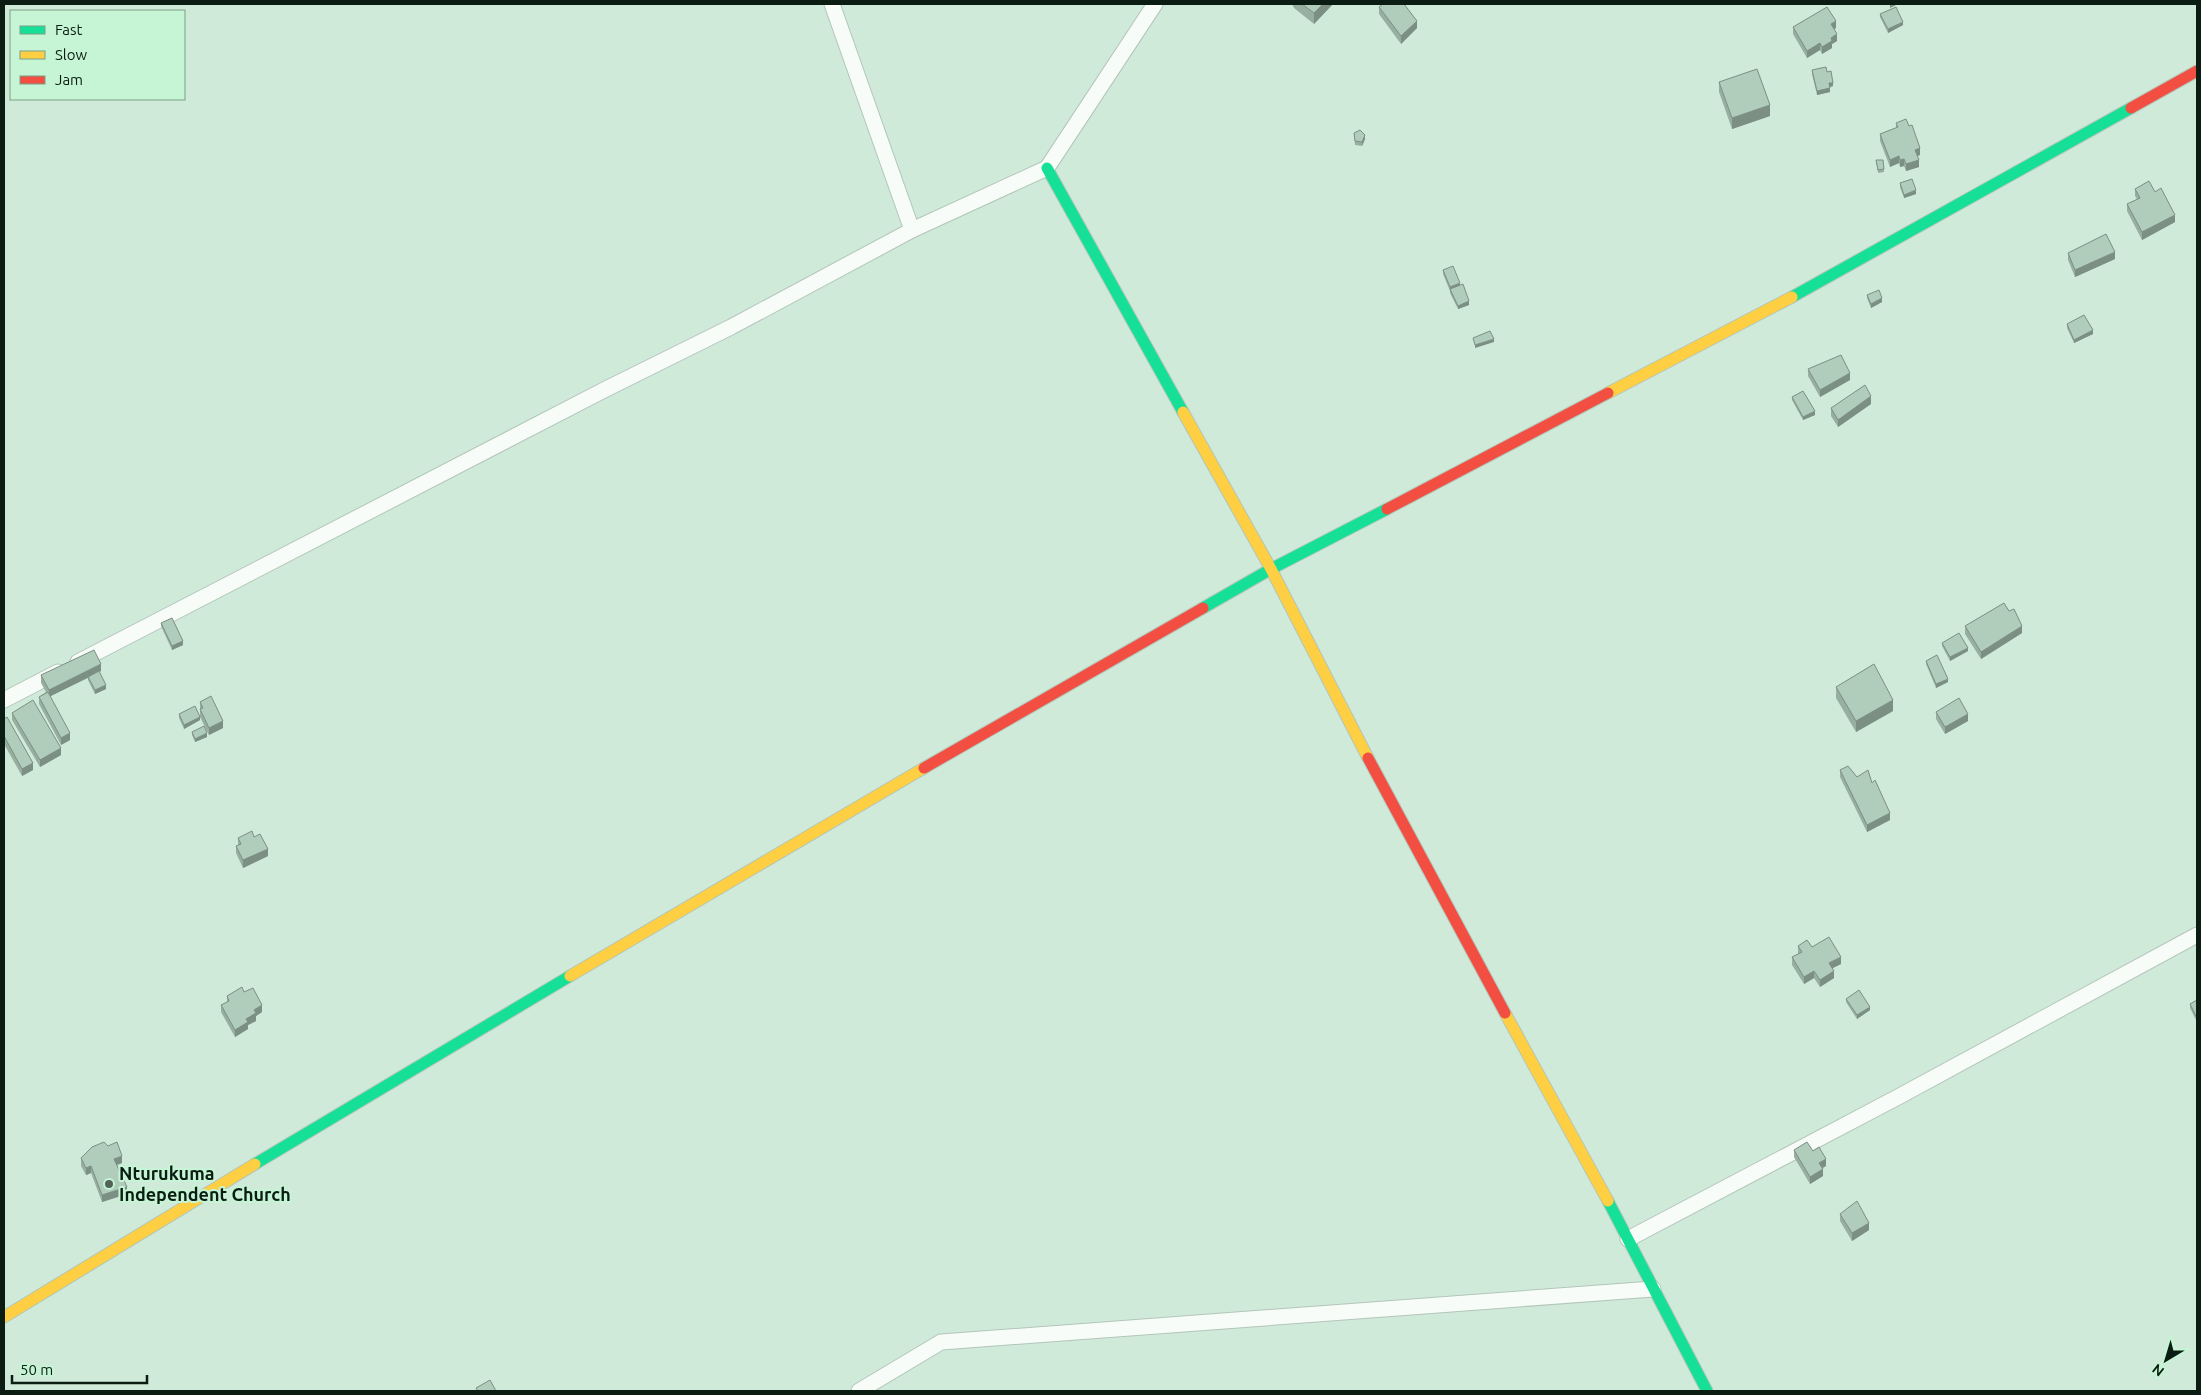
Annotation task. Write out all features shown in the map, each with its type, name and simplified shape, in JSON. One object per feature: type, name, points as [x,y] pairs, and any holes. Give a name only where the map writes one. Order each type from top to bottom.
[{"type":"street","points":[[832,4],[912,230]]},
{"type":"street","points":[[4,700],[731,327],[912,230],[1047,168],[1155,4]]},
{"type":"street","points":[[4,1317],[401,1074],[947,754],[1271,569],[1843,270],[2197,71]]},
{"type":"street","points":[[1047,168],[1271,569],[1386,793],[1628,1239],[1707,1391]]},
{"type":"street","points":[[1628,1239],[1906,1093],[2197,935]]},
{"type":"street","points":[[858,1391],[941,1342],[1653,1289]]},
{"type":"building","points":[[1302,4],[1323,4],[1314,13]]},
{"type":"building","points":[[1383,4],[1404,4],[1417,21],[1401,36],[1379,7]]},
{"type":"building","points":[[1827,7],[1836,21],[1831,24],[1837,34],[1831,38],[1832,41],[1822,47],[1820,43],[1807,51],[1793,27]]},
{"type":"building","points":[[1896,7],[1903,22],[1888,29],[1880,14]]},
{"type":"building","points":[[1826,67],[1827,72],[1831,71],[1833,83],[1829,83],[1830,88],[1817,91],[1812,70]]},
{"type":"building","points":[[1757,69],[1770,105],[1732,118],[1719,82]]},
{"type":"building","points":[[1906,119],[1909,126],[1912,125],[1920,148],[1915,150],[1919,160],[1906,164],[1904,159],[1900,160],[1899,156],[1890,160],[1880,134],[1898,127],[1896,123]]},
{"type":"building","points":[[1360,130],[1365,135],[1362,142],[1355,141],[1354,133]]},
{"type":"building","points":[[1876,160],[1883,160],[1884,169],[1878,170]]},
{"type":"building","points":[[1912,179],[1916,190],[1904,195],[1900,183]]},
{"type":"building","points":[[2149,181],[2155,192],[2161,188],[2175,215],[2142,232],[2127,204],[2140,198],[2135,189]]},
{"type":"building","points":[[2106,234],[2115,252],[2075,270],[2068,253]]},
{"type":"building","points":[[1453,266],[1460,283],[1450,287],[1443,270]]},
{"type":"building","points":[[1463,284],[1469,301],[1458,306],[1450,289]]},
{"type":"building","points":[[1879,290],[1882,298],[1871,304],[1867,295]]},
{"type":"building","points":[[2084,315],[2093,330],[2074,340],[2067,324]]},
{"type":"building","points":[[1490,331],[1494,339],[1475,345],[1473,338]]},
{"type":"building","points":[[1841,355],[1850,373],[1820,390],[1808,369]]},
{"type":"building","points":[[1865,385],[1871,396],[1838,420],[1831,408]]},
{"type":"building","points":[[1803,391],[1815,411],[1803,417],[1792,397]]},
{"type":"building","points":[[2004,603],[2009,611],[2014,609],[2022,626],[1981,652],[1965,626]]},
{"type":"building","points":[[172,618],[183,641],[172,646],[161,623]]},
{"type":"building","points":[[1959,633],[1968,648],[1950,657],[1942,643]]},
{"type":"building","points":[[94,650],[101,664],[49,690],[41,675]]},
{"type":"building","points":[[1937,655],[1948,679],[1936,684],[1926,661]]},
{"type":"building","points":[[1874,664],[1893,700],[1856,721],[1836,687]]},
{"type":"building","points":[[99,671],[106,685],[95,690],[88,677]]},
{"type":"building","points":[[48,692],[70,733],[61,738],[39,697]]},
{"type":"building","points":[[211,696],[223,721],[209,728],[200,709],[203,708],[200,702]]},
{"type":"building","points":[[1959,698],[1968,714],[1945,727],[1936,712]]},
{"type":"building","points":[[33,700],[61,748],[40,760],[12,713]]},
{"type":"building","points":[[195,706],[200,717],[184,725],[179,714]]},
{"type":"building","points":[[7,717],[33,763],[22,769],[4,736],[4,719]]},
{"type":"building","points":[[204,726],[207,733],[195,739],[192,732]]},
{"type":"building","points":[[1848,766],[1857,777],[1868,770],[1872,783],[1875,780],[1890,813],[1867,825],[1840,770]]},
{"type":"building","points":[[252,831],[254,837],[260,834],[268,849],[243,860],[236,846],[241,844],[238,838]]},
{"type":"building","points":[[1829,937],[1841,957],[1829,963],[1834,971],[1820,980],[1814,971],[1804,977],[1792,957],[1802,952],[1798,946],[1807,940],[1812,947]]},
{"type":"building","points":[[242,987],[244,992],[253,988],[262,1005],[254,1010],[256,1013],[246,1019],[248,1022],[235,1030],[221,1005],[229,1001],[227,996]]},
{"type":"building","points":[[1859,990],[1870,1007],[1857,1015],[1846,999]]},
{"type":"building","points":[[2197,1000],[2197,1018],[2190,1004]]},
{"type":"building","name":"Nturukuma Independent Church","points":[[104,1142],[108,1146],[117,1142],[122,1156],[114,1159],[127,1187],[102,1195],[91,1166],[86,1168],[81,1158],[92,1147]]},
{"type":"building","points":[[1807,1142],[1813,1151],[1819,1147],[1826,1159],[1819,1163],[1823,1169],[1810,1177],[1794,1150]]},
{"type":"building","points":[[1857,1201],[1869,1223],[1852,1233],[1840,1214]]},
{"type":"building","points":[[490,1380],[496,1391],[478,1391],[476,1388]]},
{"type":"traffic: fast","points":[[1792,297],[2131,108]]},
{"type":"traffic: fast","points":[[1047,168],[1183,412]]},
{"type":"traffic: fast","points":[[1203,608],[1271,569],[1387,509]]},
{"type":"traffic: fast","points":[[255,1164],[570,976]]},
{"type":"traffic: fast","points":[[1608,1201],[1707,1391]]},
{"type":"traffic: slow","points":[[1608,393],[1792,297]]},
{"type":"traffic: slow","points":[[1183,412],[1271,569],[1368,758]]},
{"type":"traffic: slow","points":[[570,976],[924,768]]},
{"type":"traffic: slow","points":[[1505,1013],[1608,1201]]},
{"type":"traffic: slow","points":[[4,1317],[255,1164]]},
{"type":"traffic: jam","points":[[2131,108],[2197,71]]},
{"type":"traffic: jam","points":[[1387,509],[1608,393]]},
{"type":"traffic: jam","points":[[924,768],[1203,608]]},
{"type":"traffic: jam","points":[[1368,758],[1505,1013]]},
{"type":"place","name":"Nturukuma Independent Church","points":[[109,1184]]}]
